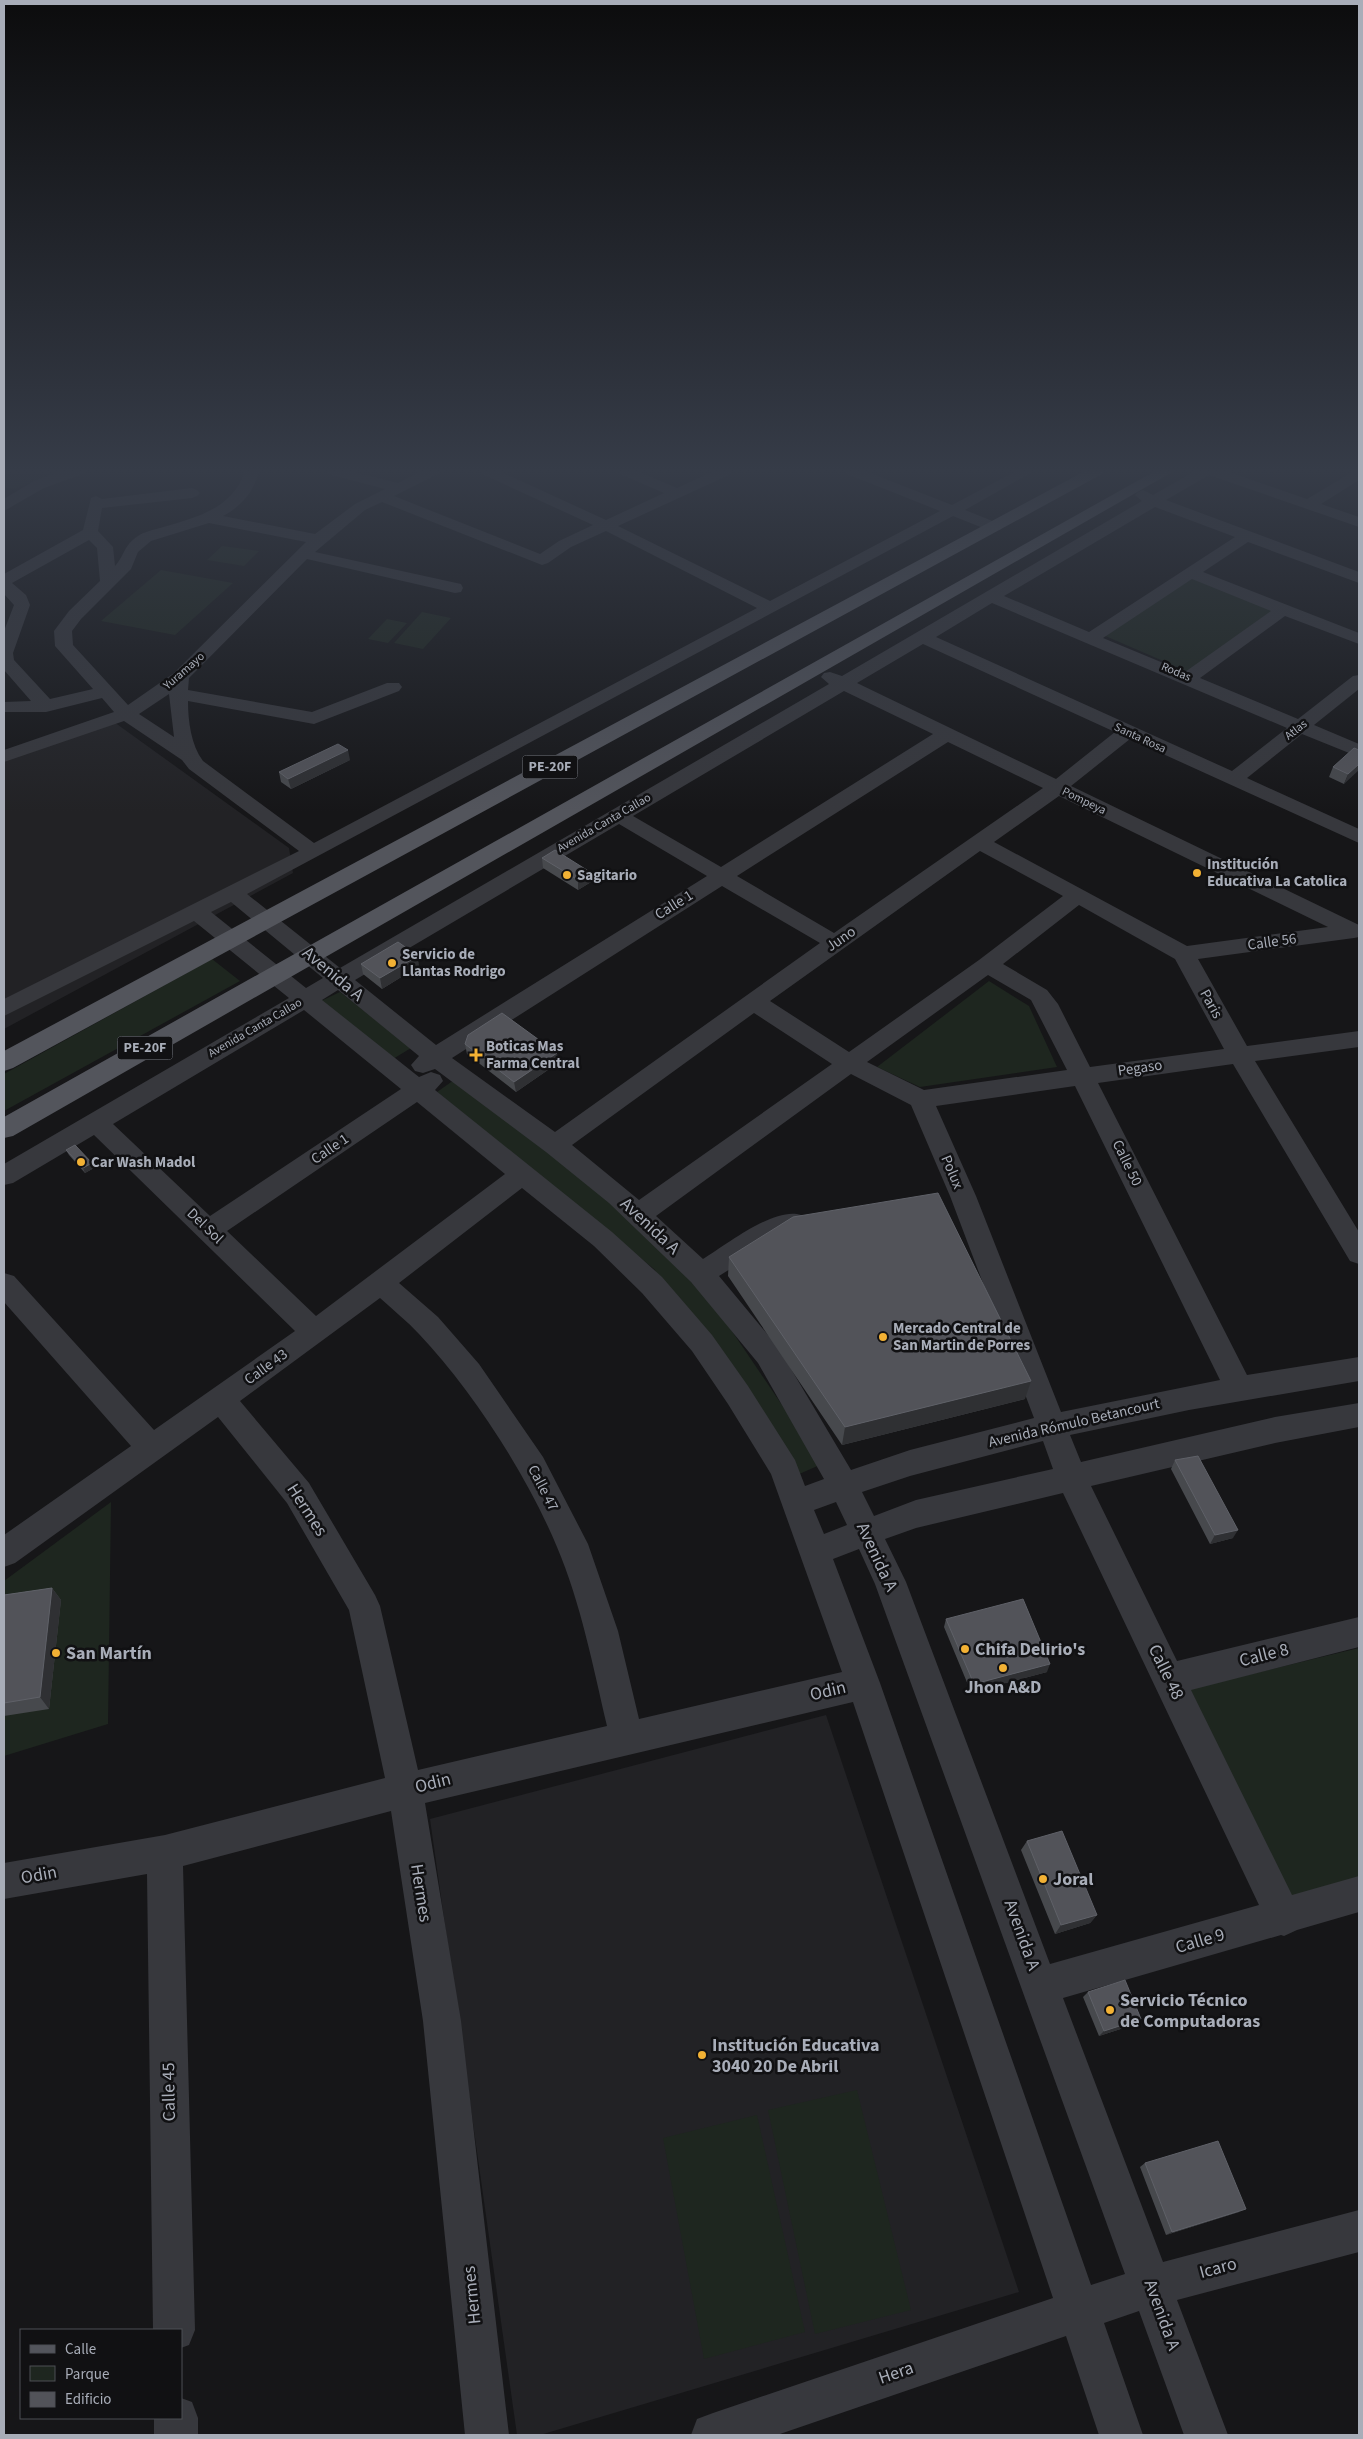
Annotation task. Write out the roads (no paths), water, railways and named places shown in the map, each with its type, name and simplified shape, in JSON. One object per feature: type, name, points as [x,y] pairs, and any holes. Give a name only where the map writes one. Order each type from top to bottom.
[{"type":"main road","name":"PE-20F","points":[[4,1062],[887,585]]},
{"type":"main road","name":"Avenida Canta Callao","points":[[4,1129],[965,585]]},
{"type":"street","points":[[4,585],[20,599],[22,605],[4,654],[5,661],[46,706]]},
{"type":"street","points":[[108,585],[75,615],[63,631],[64,646],[126,714],[189,756],[196,765],[313,852]]},
{"type":"street","name":"Yuramayo","points":[[4,756],[126,714],[179,686],[275,585]]},
{"type":"street","points":[[440,585],[454,588]]},
{"type":"street","points":[[724,585],[770,608]]},
{"type":"street","points":[[4,1008],[313,852],[813,585]]},
{"type":"street","name":"Avenida Canta Callao","points":[[4,1176],[1011,585]]},
{"type":"street","points":[[1092,637],[1172,585]]},
{"type":"street","points":[[1220,585],[1359,639]]},
{"type":"street","name":"Rodas","points":[[991,597],[1092,637],[1359,751]]},
{"type":"street","points":[[1188,678],[1284,610]]},
{"type":"street","name":"Santa Rosa","points":[[922,637],[1359,837]]},
{"type":"street","name":"Pompeya","points":[[815,670],[1356,931]]},
{"type":"street","name":"Atlas","points":[[1233,780],[1359,680]]},
{"type":"street","points":[[189,756],[180,730],[179,686],[314,718],[392,687]]},
{"type":"street","points":[[4,707],[46,706],[105,692]]},
{"type":"street","name":"Juno","points":[[555,1145],[835,943],[1057,788],[1127,732]]},
{"type":"street","name":"Calle 1","points":[[209,1230],[410,1084],[722,875],[947,734]]},
{"type":"street","points":[[618,815],[835,943]]},
{"type":"street","points":[[979,842],[1184,954]]},
{"type":"street","name":"Avenida A","points":[[234,893],[443,1062],[555,1145],[639,1214],[701,1274],[768,1355],[844,1486],[890,1582],[1206,2435]]},
{"type":"street","points":[[639,1214],[986,965],[1077,896]]},
{"type":"street","points":[[196,911],[603,1239],[645,1278],[702,1343],[784,1469],[863,1683],[1121,2435]]},
{"type":"street","name":"Calle 56","points":[[1184,954],[1356,931]]},
{"type":"street","name":"Paris","points":[[1184,954],[1239,1054],[1359,1254]]},
{"type":"street","name":"Calle 50","points":[[986,965],[1042,1000],[1084,1076],[1238,1387]]},
{"type":"street","points":[[754,1002],[848,1063],[920,1099]]},
{"type":"street","name":"Pegaso","points":[[920,1099],[1239,1054],[1359,1040]]},
{"type":"street","name":"Polux","points":[[920,1099],[963,1196],[1051,1426]]},
{"type":"street","name":"Del Sol","points":[[95,1121],[315,1332]]},
{"type":"street","name":"Calle 43","points":[[4,1553],[315,1332],[523,1174]]},
{"type":"street","points":[[934,1200],[963,1196]]},
{"type":"street","points":[[701,1274],[777,1227],[811,1217]]},
{"type":"street","name":"Calle 47","points":[[380,1282],[428,1325],[469,1372],[532,1466],[572,1544],[602,1631],[626,1737]]},
{"type":"street","points":[[4,1284],[151,1448]]},
{"type":"street","name":"Avenida Rómulo Betancourt","points":[[795,1502],[910,1463],[1051,1426],[1238,1387],[1359,1369]]},
{"type":"street","name":"Hermes","points":[[220,1399],[298,1493],[364,1606],[405,1790],[442,2021],[487,2435]]},
{"type":"street","points":[[814,1552],[916,1514],[1275,1430],[1359,1414]]},
{"type":"street","name":"Calle 48","points":[[1051,1426],[1072,1479],[1284,1918]]},
{"type":"street","name":"Calle 8","points":[[1169,1678],[1359,1632]]},
{"type":"street","name":"Odin","points":[[4,1881],[165,1853],[405,1790],[863,1683]]},
{"type":"street","name":"Calle 45","points":[[165,1853],[174,2329]]},
{"type":"street","name":"Calle 9","points":[[1041,1986],[1284,1918],[1359,1894]]},
{"type":"street","name":"Icaro","points":[[1079,2310],[1151,2286],[1359,2231]]},
{"type":"street","name":"Hera","points":[[713,2435],[1079,2310]]},
{"type":"street","points":[[176,2419],[176,2435]]},
{"type":"place","name":"Institución Educativa La Catolica","points":[[1197,873]]},
{"type":"place","name":"Sagitario","points":[[567,875]]},
{"type":"place","name":"Servicio de Llantas Rodrigo","points":[[392,963]]},
{"type":"place","name":"Boticas Mas Farma Central","points":[[476,1055]]},
{"type":"place","name":"Car Wash Madol","points":[[81,1162]]},
{"type":"place","name":"Mercado Central de San Martin de Porres","points":[[883,1337]]},
{"type":"place","name":"Chifa Delirio's","points":[[965,1649]]},
{"type":"place","name":"San Martín","points":[[56,1653]]},
{"type":"place","name":"Jhon A&D","points":[[1003,1668]]},
{"type":"place","name":"Joral","points":[[1043,1879]]},
{"type":"place","name":"Servicio Técnico de Computadoras","points":[[1110,2010]]},
{"type":"place","name":"Institución Educativa 3040 20 De Abril","points":[[702,2055]]}]
